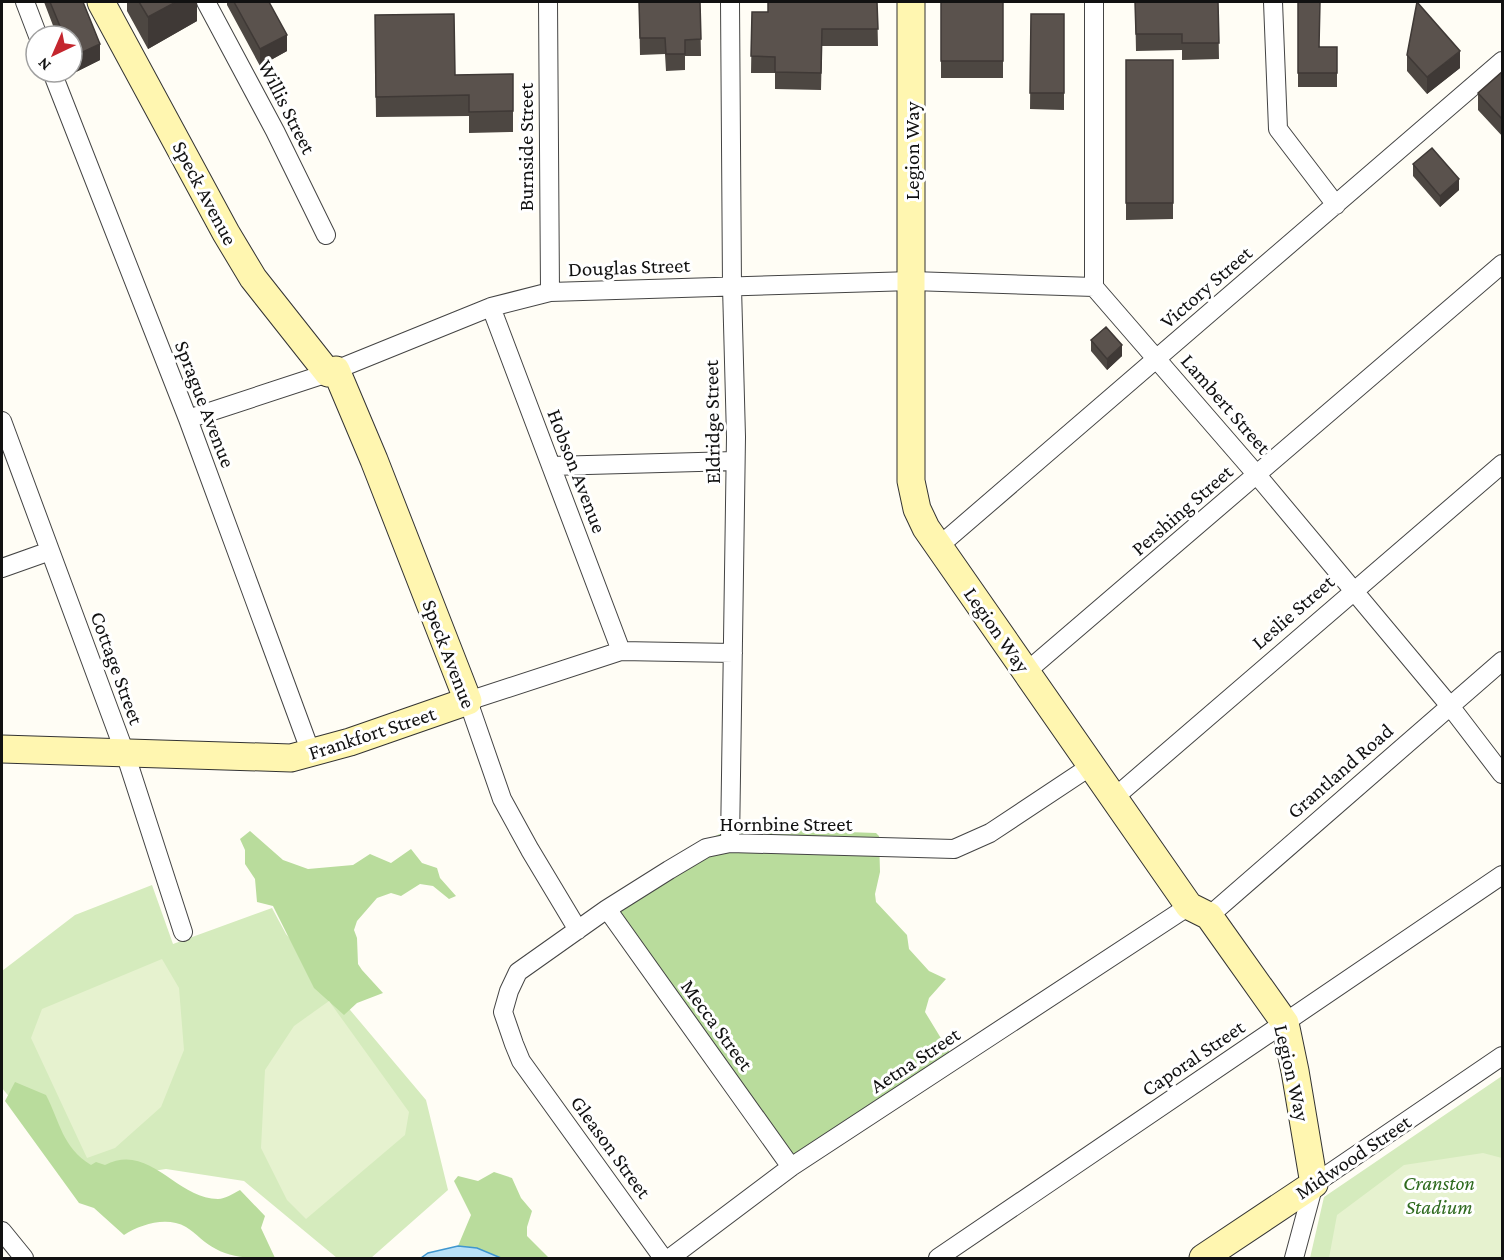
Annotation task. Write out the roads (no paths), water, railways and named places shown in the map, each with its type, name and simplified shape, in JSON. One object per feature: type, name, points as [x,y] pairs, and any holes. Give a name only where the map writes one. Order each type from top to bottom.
[{"type":"street","points":[[25,2],[33,24]]},
{"type":"street","name":"Speck Avenue","points":[[102,2],[253,278],[332,371],[382,482],[468,701],[502,799],[578,930]]},
{"type":"street","name":"Willis Street","points":[[206,2],[275,131],[326,235]]},
{"type":"street","name":"Burnside Street","points":[[548,2],[550,292]]},
{"type":"street","name":"Eldridge Street","points":[[730,2],[735,461],[730,843]]},
{"type":"street","name":"Legion Way","points":[[911,2],[910,481],[917,508],[926,528],[1091,766],[1285,1023],[1314,1184]]},
{"type":"street","points":[[1094,2],[1094,287]]},
{"type":"street","points":[[1273,2],[1278,129],[1336,205]]},
{"type":"street","name":"Victory Street","points":[[939,546],[1503,61]]},
{"type":"street","name":"Sprague Avenue","points":[[57,84],[188,419],[311,753]]},
{"type":"street","name":"Pershing Street","points":[[1026,672],[1503,264]]},
{"type":"street","name":"Douglas Street","points":[[188,419],[332,371],[491,307],[550,292],[912,281],[1094,287]]},
{"type":"street","name":"Lambert Street","points":[[1094,287],[1158,358],[1257,475],[1450,706],[1503,774]]},
{"type":"street","name":"Hobson Avenue","points":[[491,307],[621,651]]},
{"type":"street","name":"Cottage Street","points":[[2,422],[125,753],[183,932]]},
{"type":"street","points":[[551,466],[735,461]]},
{"type":"street","name":"Leslie Street","points":[[1114,796],[1503,464]]},
{"type":"street","points":[[2,568],[50,551]]},
{"type":"street","name":"Frankfort Street","points":[[2,749],[291,758],[350,742],[621,651],[733,653]]},
{"type":"street","name":"Grantland Road","points":[[1199,911],[1503,661]]},
{"type":"street","name":"Hornbine Street","points":[[521,1061],[503,1012],[518,972],[607,909],[706,848],[730,843],[954,849],[990,833],[1091,766]]},
{"type":"street","name":"Caporal Street","points":[[938,1258],[1503,875]]},
{"type":"street","name":"Mecca Street","points":[[607,909],[791,1167]]},
{"type":"street","name":"Aetna Street","points":[[670,1258],[791,1167],[1199,911]]},
{"type":"street","name":"Midwood Street","points":[[1203,1258],[1503,1056]]},
{"type":"street","name":"Gleason Street","points":[[521,1061],[663,1258]]},
{"type":"street","points":[[1294,1258],[1314,1184]]},
{"type":"street","points":[[2,1230],[24,1258]]},
{"type":"water","points":[[458,1246],[477,1248],[501,1258],[421,1258],[428,1253]]},
{"type":"park label","name":"Cranston Stadium","points":[[1439,1195]]}]
